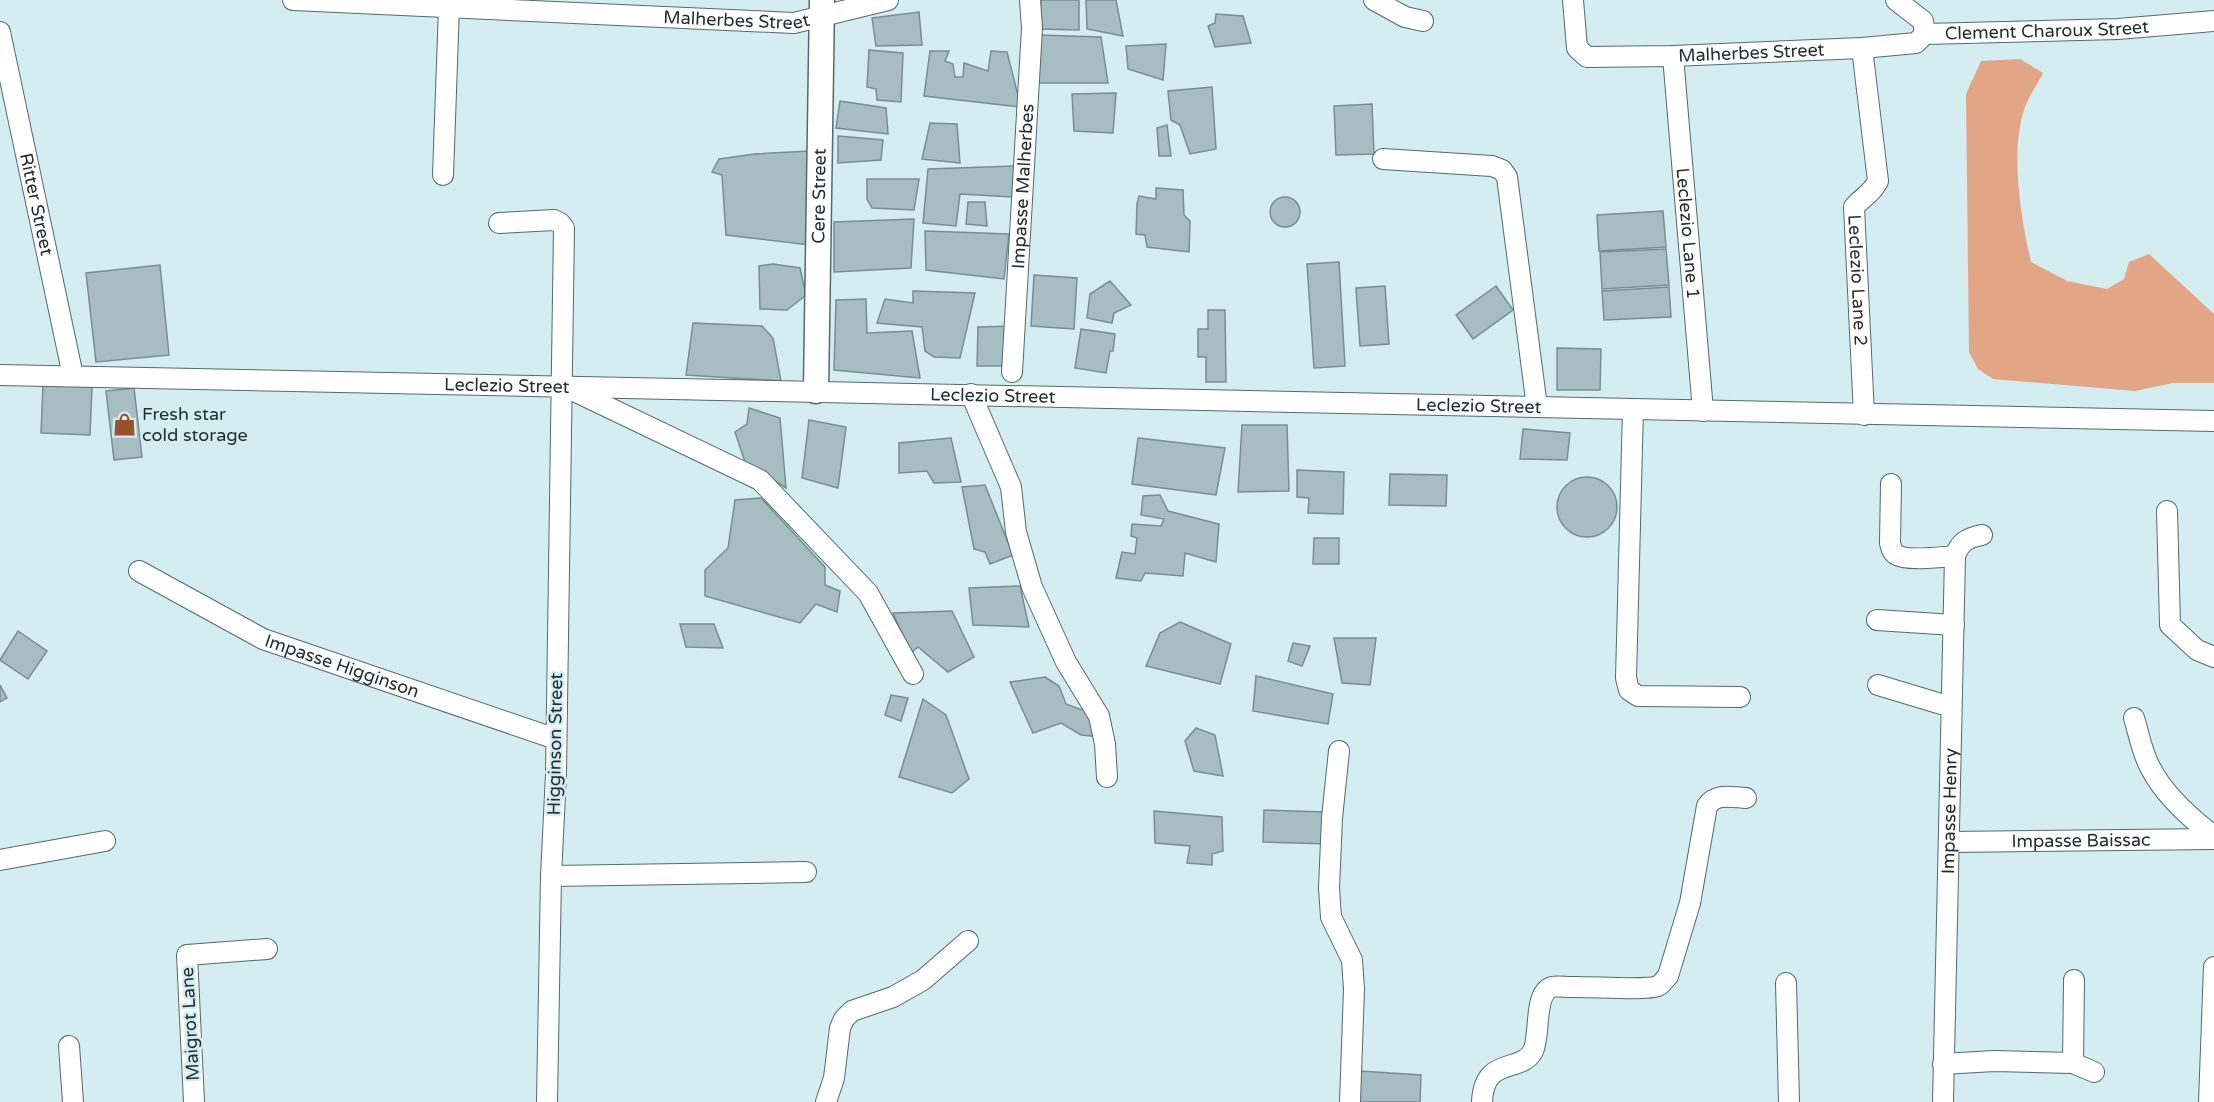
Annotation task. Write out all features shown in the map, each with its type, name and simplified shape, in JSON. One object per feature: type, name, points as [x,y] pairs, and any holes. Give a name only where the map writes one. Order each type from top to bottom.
[{"type":"street","name":"Malherbes Street","points":[[292,0],[449,7],[578,6],[794,22],[822,7],[888,0]]},
{"type":"street","name":"Impasse Malherbes","points":[[1012,372],[1032,28],[1030,0]]},
{"type":"street","points":[[1374,0],[1405,17],[1423,21]]},
{"type":"street","name":"Malherbes Street","points":[[1573,0],[1577,48],[1587,57],[1673,56],[1862,48],[1916,42],[1925,34]]},
{"type":"street","name":"Clement Charoux Street","points":[[1896,0],[1923,21],[1925,34],[2118,29],[2214,21]]},
{"type":"street","points":[[443,175],[449,7]]},
{"type":"street","name":"Cere Street","points":[[816,391],[822,7]]},
{"type":"street","name":"Ritter Street","points":[[0,32],[73,376]]},
{"type":"street","name":"Leclezio Lane 2","points":[[1862,48],[1878,181],[1872,193],[1861,199],[1854,207],[1864,415]]},
{"type":"street","name":"Leclezio Lane 1","points":[[1673,56],[1703,411]]},
{"type":"street","points":[[1383,159],[1492,166],[1502,170],[1507,177],[1537,407]]},
{"type":"street","name":"Higginson Street","points":[[500,223],[554,220],[564,228],[556,739],[547,1102]]},
{"type":"street","name":"Leclezio Street","points":[[0,375],[2214,421]]},
{"type":"street","points":[[562,385],[760,480],[868,593],[913,674]]},
{"type":"street","points":[[971,394],[1011,487],[1016,532],[1032,586],[1066,662],[1099,717],[1106,744],[1107,777]]},
{"type":"street","points":[[1633,409],[1626,678],[1629,690],[1638,696],[1740,697]]},
{"type":"street","points":[[1891,484],[1890,543],[1896,555],[1905,558],[1955,556],[1958,547],[1964,541],[1982,535]]},
{"type":"street","points":[[2167,511],[2170,625],[2197,650],[2214,657]]},
{"type":"street","name":"Impasse Henry","points":[[1943,1102],[1955,556]]},
{"type":"street","name":"Impasse Higginson","points":[[139,571],[263,639],[556,739]]},
{"type":"street","points":[[1877,620],[1954,624]]},
{"type":"street","points":[[1878,685],[1951,706]]},
{"type":"street","points":[[2134,718],[2150,767],[2171,796],[2214,837]]},
{"type":"street","points":[[1339,751],[1332,818],[1329,888],[1331,917],[1352,960],[1354,989],[1350,1102]]},
{"type":"street","points":[[1482,1102],[1487,1080],[1498,1068],[1524,1061],[1532,1053],[1536,1042],[1544,992],[1552,987],[1649,988],[1660,985],[1668,976],[1690,903],[1707,807],[1712,799],[1719,797],[1746,798]]},
{"type":"street","name":"Impasse Baissac","points":[[1949,842],[2214,837]]},
{"type":"street","points":[[0,860],[105,842]]},
{"type":"street","points":[[551,876],[806,872]]},
{"type":"street","points":[[826,1102],[834,1078],[840,1028],[844,1019],[852,1011],[893,997],[923,980],[968,941]]},
{"type":"street","name":"Maigrot Lane","points":[[194,1102],[187,955],[267,949]]},
{"type":"street","points":[[2209,1102],[2214,967]]},
{"type":"street","points":[[2073,1063],[2074,980]]},
{"type":"street","points":[[1786,982],[1789,1102]]},
{"type":"street","points":[[69,1046],[73,1102]]},
{"type":"street","points":[[1943,1064],[1994,1061],[2073,1063],[2094,1072]]},
{"type":"shaded area","points":[[2020,59],[2043,73],[2024,110],[2018,146],[2018,186],[2031,262],[2067,281],[2107,289],[2124,279],[2129,262],[2149,254],[2214,314],[2214,383],[2173,383],[2135,391],[1993,379],[1978,369],[1969,352],[1966,94],[1981,61]]},
{"type":"building","points":[[1041,0],[1079,0],[1079,30],[1039,29]]},
{"type":"building","points":[[1086,0],[1116,0],[1123,36],[1087,29]]},
{"type":"building","points":[[919,12],[922,45],[876,46],[872,18]]},
{"type":"building","points":[[1216,14],[1243,16],[1251,43],[1215,47],[1208,26],[1215,23]]},
{"type":"building","points":[[1039,35],[1101,37],[1108,83],[1037,83]]},
{"type":"building","points":[[1166,44],[1163,80],[1128,69],[1126,46]]},
{"type":"building","points":[[869,50],[903,53],[901,102],[877,100],[876,89],[867,87]]},
{"type":"building","points":[[930,51],[949,51],[945,61],[953,64],[955,77],[963,77],[964,63],[988,71],[991,51],[1007,52],[1021,107],[924,96]]},
{"type":"building","points":[[1212,87],[1216,149],[1190,154],[1180,125],[1171,120],[1168,91]]},
{"type":"building","points":[[1116,93],[1113,133],[1074,131],[1072,94]]},
{"type":"building","points":[[840,101],[886,108],[888,134],[836,128]]},
{"type":"building","points":[[1372,104],[1374,154],[1336,155],[1334,106]]},
{"type":"building","points":[[930,123],[957,124],[960,163],[922,159]]},
{"type":"building","points":[[1167,125],[1171,156],[1159,156],[1157,128]]},
{"type":"building","points":[[838,136],[883,140],[881,160],[838,163]]},
{"type":"building","points":[[809,151],[809,245],[726,235],[722,175],[712,172],[719,159]]},
{"type":"building","points":[[1014,166],[1012,197],[960,194],[956,226],[923,223],[928,169]]},
{"type":"building","points":[[867,179],[919,179],[914,210],[872,208],[867,199]]},
{"type":"building","points":[[1156,188],[1183,190],[1184,215],[1190,221],[1189,252],[1147,247],[1145,235],[1136,234],[1139,196],[1156,199]]},
{"type":"building","points":[[1285,197],[1296,201],[1300,212],[1296,223],[1285,227],[1274,223],[1270,212],[1274,201]]},
{"type":"building","points":[[968,202],[985,202],[987,226],[966,224]]},
{"type":"building","points":[[1663,211],[1666,247],[1599,251],[1597,215]]},
{"type":"building","points":[[914,219],[911,268],[834,272],[834,222]]},
{"type":"building","points":[[925,231],[1009,234],[1004,279],[926,270]]},
{"type":"building","points":[[1666,249],[1669,285],[1602,289],[1600,252]]},
{"type":"building","points":[[1339,262],[1345,366],[1314,368],[1307,264]]},
{"type":"building","points":[[773,264],[800,268],[806,295],[787,310],[760,309],[759,266]]},
{"type":"building","points":[[160,265],[169,355],[96,362],[86,273]]},
{"type":"building","points":[[1034,275],[1077,278],[1074,329],[1031,326]]},
{"type":"building","points":[[1110,281],[1131,305],[1114,313],[1112,323],[1087,318],[1090,294]]},
{"type":"building","points":[[1385,286],[1389,344],[1360,346],[1356,288]]},
{"type":"building","points":[[1496,286],[1513,310],[1473,339],[1456,315]]},
{"type":"building","points":[[1669,287],[1671,317],[1604,320],[1602,291]]},
{"type":"building","points":[[913,291],[975,293],[960,358],[934,357],[925,351],[922,327],[877,323],[885,299],[913,303]]},
{"type":"building","points":[[866,299],[867,333],[912,331],[920,378],[834,370],[836,300]]},
{"type":"building","points":[[1208,310],[1225,310],[1226,382],[1206,382],[1206,357],[1198,357],[1198,329],[1208,329]]},
{"type":"building","points":[[693,323],[762,326],[773,338],[781,381],[686,375]]},
{"type":"building","points":[[1012,326],[1005,366],[977,366],[978,327]]},
{"type":"building","points":[[1081,329],[1115,334],[1113,351],[1110,351],[1106,373],[1075,368]]},
{"type":"building","points":[[1557,348],[1601,349],[1600,390],[1557,390]]},
{"type":"building","points":[[43,385],[92,387],[90,435],[41,433]]},
{"type":"building","name":"Fresh star cold storage","points":[[134,388],[142,457],[114,460],[106,391]]},
{"type":"building","points":[[749,408],[780,418],[786,488],[745,462],[735,432],[747,424]]},
{"type":"building","points":[[809,420],[846,427],[838,488],[802,478]]},
{"type":"building","points":[[1242,425],[1287,425],[1289,491],[1238,492]]},
{"type":"building","points":[[1523,429],[1570,433],[1567,460],[1520,459]]},
{"type":"building","points":[[951,438],[961,482],[934,483],[927,471],[899,473],[899,443]]},
{"type":"building","points":[[1138,438],[1225,448],[1216,495],[1132,484]]},
{"type":"building","points":[[1297,470],[1344,472],[1343,514],[1308,513],[1309,498],[1297,497]]},
{"type":"building","points":[[1390,474],[1447,475],[1446,506],[1389,505]]},
{"type":"building","points":[[1587,477],[1604,482],[1612,490],[1617,507],[1612,524],[1604,532],[1587,537],[1570,532],[1562,524],[1557,507],[1562,490],[1570,482]]},
{"type":"building","points":[[985,485],[1013,555],[990,564],[985,552],[974,549],[962,487]]},
{"type":"building","points":[[1160,495],[1168,511],[1219,524],[1216,562],[1185,553],[1183,576],[1145,573],[1141,581],[1116,578],[1122,552],[1135,554],[1137,538],[1131,536],[1132,524],[1161,526],[1164,519],[1141,515],[1143,496]]},
{"type":"building","points":[[761,498],[825,567],[825,585],[840,591],[837,612],[816,604],[800,623],[705,596],[705,570],[728,548],[735,500]]},
{"type":"building","points":[[1314,538],[1339,538],[1339,564],[1313,564]]},
{"type":"building","points":[[1020,586],[1029,627],[973,625],[969,588]]},
{"type":"building","points":[[952,611],[974,657],[948,672],[918,647],[911,653],[893,613]]},
{"type":"building","points":[[1180,622],[1231,644],[1220,684],[1146,666],[1160,633]]},
{"type":"building","points":[[680,624],[714,624],[723,648],[686,647]]},
{"type":"building","points":[[18,631],[47,651],[28,679],[0,660]]},
{"type":"building","points":[[1334,638],[1376,638],[1370,685],[1342,683]]},
{"type":"building","points":[[1293,643],[1310,646],[1302,666],[1288,661]]},
{"type":"building","points":[[1256,676],[1333,694],[1328,724],[1253,711]]},
{"type":"building","points":[[1045,677],[1059,686],[1066,704],[1088,712],[1102,737],[1081,735],[1061,723],[1033,733],[1010,682]]},
{"type":"building","points":[[0,685],[7,698],[0,702]]},
{"type":"building","points":[[891,695],[908,698],[901,721],[885,715]]},
{"type":"building","points":[[923,699],[946,715],[969,779],[952,793],[899,777]]},
{"type":"building","points":[[1196,728],[1215,735],[1223,776],[1194,771],[1185,741]]},
{"type":"building","points":[[1264,810],[1325,812],[1329,844],[1263,842]]},
{"type":"building","points":[[1154,811],[1222,817],[1223,851],[1212,854],[1212,865],[1187,863],[1190,846],[1155,843]]},
{"type":"building","points":[[1360,1071],[1421,1075],[1420,1102],[1359,1102]]},
{"type":"place","name":"Fresh star cold storage","points":[[124,424]]}]
